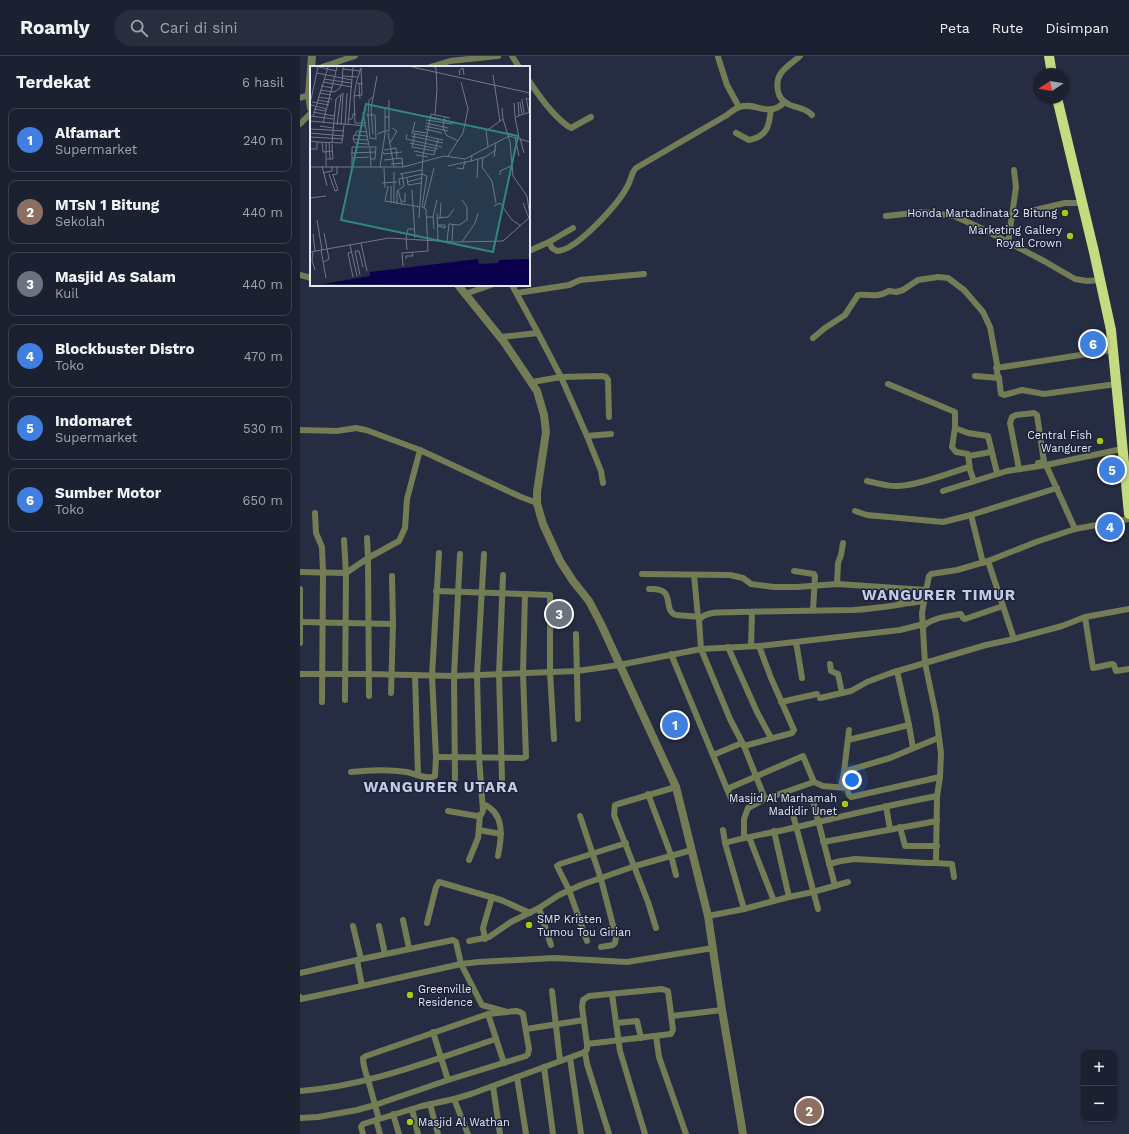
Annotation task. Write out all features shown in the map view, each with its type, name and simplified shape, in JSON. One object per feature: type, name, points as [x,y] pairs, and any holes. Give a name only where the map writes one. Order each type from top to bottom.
[{"type":"highway","points":[[1049,56],[1051,68]]},
{"type":"highway","points":[[1058,104],[1101,280],[1110,330],[1129,514]]},
{"type":"street","points":[[311,66],[312,56]]},
{"type":"street","points":[[325,66],[355,56]]},
{"type":"street","points":[[433,66],[450,61],[498,56]]},
{"type":"street","points":[[512,56],[518,66]]},
{"type":"street","points":[[800,56],[782,72],[777,80],[779,94],[785,102],[804,109],[812,115]]},
{"type":"street","points":[[718,57],[727,85],[739,107]]},
{"type":"street","points":[[310,82],[310,101]]},
{"type":"street","points":[[530,83],[538,95],[559,118],[571,128],[591,117]]},
{"type":"street","points":[[300,98],[309,94]]},
{"type":"street","points":[[548,242],[557,251],[568,248],[610,212],[627,187],[632,172],[636,168],[739,107],[748,105],[763,110],[780,107],[785,102]]},
{"type":"street","points":[[736,133],[749,140],[760,137],[769,126],[771,109]]},
{"type":"street","points":[[300,124],[310,114]]},
{"type":"street","points":[[1008,243],[1016,187],[1014,170]]},
{"type":"street","points":[[1030,211],[1065,203],[1082,204]]},
{"type":"street","points":[[886,216],[923,212],[954,216],[983,228],[1008,243],[1044,260],[1075,279],[1087,281],[1101,280]]},
{"type":"street","points":[[530,251],[573,228]]},
{"type":"street","points":[[516,293],[569,284],[580,280],[644,274]]},
{"type":"street","points":[[300,275],[310,278]]},
{"type":"street","points":[[813,338],[844,315],[858,295],[874,296],[889,291],[896,292],[903,290],[918,280],[938,277],[948,278],[964,290],[983,312],[990,327],[1001,394],[1004,395],[1022,390],[1044,394],[1116,384]]},
{"type":"street","points":[[459,286],[500,337],[537,391],[542,404],[545,423],[545,438],[538,478],[537,503],[543,524],[560,561],[589,601],[601,624],[676,787],[708,916],[743,1134]]},
{"type":"street","points":[[465,294],[488,286]]},
{"type":"street","points":[[512,286],[561,376],[601,471],[603,483]]},
{"type":"street","points":[[500,337],[538,334]]},
{"type":"street","points":[[996,368],[1113,350]]},
{"type":"street","points":[[532,382],[561,376],[602,376],[608,379],[609,417]]},
{"type":"street","points":[[975,376],[999,378]]},
{"type":"street","points":[[888,384],[954,412],[956,416],[952,448],[956,452],[967,453],[969,456],[991,452]]},
{"type":"street","points":[[943,491],[974,482],[997,473],[1044,462],[1037,415],[1034,413],[1016,415],[1011,419],[1010,423],[1018,467]]},
{"type":"street","points":[[955,428],[968,433],[988,436],[997,473]]},
{"type":"street","points":[[300,430],[337,431],[361,429],[420,450],[537,503]]},
{"type":"street","points":[[587,436],[611,434]]},
{"type":"street","points":[[1018,467],[1046,465],[1122,449]]},
{"type":"street","points":[[300,572],[346,573],[368,558],[400,541],[405,528],[407,500],[420,450]]},
{"type":"street","points":[[969,456],[974,482]]},
{"type":"street","points":[[1046,465],[1075,529]]},
{"type":"street","points":[[867,481],[899,486],[923,481],[970,467]]},
{"type":"street","points":[[855,511],[867,515],[943,522],[971,515],[1057,488]]},
{"type":"street","points":[[315,513],[317,536],[322,547],[323,572],[322,702]]},
{"type":"street","points":[[971,515],[986,562],[1014,639]]},
{"type":"street","points":[[935,863],[937,859],[936,820],[941,753],[936,715],[925,663],[922,613],[930,575],[986,562],[1022,547],[1075,529],[1129,519]]},
{"type":"street","points":[[366,538],[368,558],[369,696]]},
{"type":"street","points":[[344,540],[346,573],[344,674],[345,700]]},
{"type":"street","points":[[837,584],[838,563],[843,543]]},
{"type":"street","points":[[351,772],[379,769],[395,770],[432,778],[435,776],[436,757],[432,676],[439,553]]},
{"type":"street","points":[[455,779],[456,757],[454,676],[460,554]]},
{"type":"street","points":[[469,860],[476,845],[480,815],[483,812],[479,757],[477,675],[484,554]]},
{"type":"street","points":[[794,571],[815,575],[813,610]]},
{"type":"street","points":[[642,574],[730,575],[740,577],[752,584],[758,585],[797,587],[837,584],[926,590]]},
{"type":"street","points":[[502,779],[499,674],[504,575]]},
{"type":"street","points":[[694,575],[699,617],[698,627],[700,648],[766,799]]},
{"type":"street","points":[[390,693],[393,624],[392,576]]},
{"type":"street","points":[[649,589],[659,588],[664,592],[672,614],[699,617],[720,613],[853,610],[924,601]]},
{"type":"street","points":[[300,589],[300,643]]},
{"type":"street","points":[[899,604],[900,589]]},
{"type":"street","points":[[436,592],[548,594],[551,597],[550,672],[554,739]]},
{"type":"street","points":[[436,757],[526,757],[523,673],[525,594]]},
{"type":"street","points":[[300,674],[454,676],[577,671],[619,665],[700,648],[759,646],[900,630],[920,626],[923,627],[925,624],[939,618],[961,614],[965,619],[1003,606]]},
{"type":"street","points":[[781,702],[851,691],[868,682],[897,671],[986,645],[1062,626],[1085,618],[1129,609]]},
{"type":"street","points":[[751,646],[752,612]]},
{"type":"street","points":[[1085,618],[1093,668],[1112,664],[1114,665],[1116,671],[1129,669]]},
{"type":"street","points":[[300,622],[393,624]]},
{"type":"street","points":[[576,634],[578,719]]},
{"type":"street","points":[[796,642],[802,678]]},
{"type":"street","points":[[713,754],[743,744],[792,733],[794,730],[781,702],[759,646]]},
{"type":"street","points":[[728,647],[757,712],[771,738]]},
{"type":"street","points":[[671,654],[732,801]]},
{"type":"street","points":[[830,664],[831,671],[838,674],[842,693]]},
{"type":"street","points":[[897,671],[913,748]]},
{"type":"street","points":[[415,675],[418,775]]},
{"type":"street","points":[[848,740],[909,725]]},
{"type":"street","points":[[842,787],[850,730]]},
{"type":"street","points":[[844,772],[878,762],[938,738]]},
{"type":"street","points":[[727,789],[756,775],[803,756],[814,782],[823,786],[847,788],[849,796],[853,797],[940,777]]},
{"type":"street","points":[[774,901],[747,837],[744,819],[748,808],[766,799],[814,782]]},
{"type":"street","points":[[656,928],[635,866],[614,815],[615,805],[648,794],[676,787]]},
{"type":"street","points":[[648,794],[671,855],[676,874]]},
{"type":"street","points":[[724,843],[774,831],[796,828],[818,821],[886,806],[938,796]]},
{"type":"street","points":[[813,802],[835,886]]},
{"type":"street","points":[[483,804],[491,808],[498,820],[502,840],[498,856]]},
{"type":"street","points":[[886,806],[890,829]]},
{"type":"street","points":[[792,810],[818,909]]},
{"type":"street","points":[[448,811],[480,815]]},
{"type":"street","points":[[580,816],[601,879],[611,914],[616,941],[613,945],[602,947]]},
{"type":"street","points":[[823,842],[936,820]]},
{"type":"street","points":[[900,827],[905,846],[937,846]]},
{"type":"street","points":[[479,830],[501,834]]},
{"type":"street","points":[[723,830],[724,843],[744,909]]},
{"type":"street","points":[[774,831],[789,896]]},
{"type":"street","points":[[587,940],[569,890],[558,869],[558,864],[626,843]]},
{"type":"street","points":[[469,941],[485,939],[494,935],[511,922],[530,913],[551,899],[569,890],[635,866],[692,850]]},
{"type":"street","points":[[829,864],[855,859],[952,864],[954,877]]},
{"type":"street","points":[[427,923],[436,887],[439,882],[492,897],[530,913]]},
{"type":"street","points":[[708,916],[744,909],[789,896],[813,892],[848,882]]},
{"type":"street","points":[[485,939],[483,928],[492,897]]},
{"type":"street","points":[[539,908],[551,945]]},
{"type":"street","points":[[403,920],[409,948]]},
{"type":"street","points":[[354,926],[362,986]]},
{"type":"street","points":[[379,926],[385,954]]},
{"type":"street","points":[[300,972],[453,940],[456,942],[461,964],[482,1005],[507,1012]]},
{"type":"street","points":[[300,998],[461,964],[555,958],[627,962],[713,948]]},
{"type":"street","points":[[587,1044],[656,1036],[673,1032],[668,991],[664,989],[589,996],[585,998],[582,1007],[587,1044],[587,1049],[585,1052],[587,1064],[609,1134]]},
{"type":"street","points":[[552,991],[560,1061]]},
{"type":"street","points":[[612,994],[618,1040],[646,1134]]},
{"type":"street","points":[[672,1016],[722,1010]]},
{"type":"street","points":[[300,1118],[318,1117],[357,1110],[375,1105],[448,1080],[526,1056],[529,1049],[524,1014],[519,1011],[488,1014],[433,1032],[363,1058],[375,1105],[380,1134]]},
{"type":"street","points":[[488,1014],[504,1063]]},
{"type":"street","points":[[526,1029],[584,1020]]},
{"type":"street","points":[[616,1023],[637,1021],[641,1038]]},
{"type":"street","points":[[433,1032],[448,1080]]},
{"type":"street","points":[[656,1036],[659,1057],[686,1134]]},
{"type":"street","points":[[300,1091],[334,1087],[368,1080],[496,1039]]},
{"type":"street","points":[[363,1134],[362,1125],[377,1119],[454,1099],[585,1052]]},
{"type":"street","points":[[570,1058],[581,1134]]},
{"type":"street","points":[[544,1067],[553,1134]]},
{"type":"street","points":[[517,1077],[526,1134]]},
{"type":"street","points":[[493,1086],[500,1134]]},
{"type":"street","points":[[454,1099],[468,1134]]},
{"type":"street","points":[[430,1104],[438,1134]]},
{"type":"street","points":[[412,1109],[418,1134]]},
{"type":"street","points":[[393,1114],[399,1134]]},
{"type":"place","name":"Honda Martadinata 2 Bitung","points":[[1065,213]]},
{"type":"place","name":"Marketing Gallery Royal Crown","points":[[1070,236]]},
{"type":"place","name":"Sumber Motor","points":[[1093,344]]},
{"type":"place","name":"Central Fish Wangurer","points":[[1100,441]]},
{"type":"place","name":"Indomaret","points":[[1112,470]]},
{"type":"place","name":"Blockbuster Distro","points":[[1110,527]]},
{"type":"place","name":"Masjid As Salam","points":[[559,614]]},
{"type":"place","name":"Alfamart","points":[[675,725]]},
{"type":"place","name":"Masjid Al Marhamah Madidir Unet","points":[[845,804]]},
{"type":"place","name":"SMP Kristen Tumou Tou Girian","points":[[529,925]]},
{"type":"place","name":"Greenville Residence","points":[[410,995]]},
{"type":"place","name":"MTsN 1 Bitung","points":[[809,1111]]},
{"type":"place","name":"Masjid Al Wathan","points":[[410,1122]]},
{"type":"district","name":"WANGURER TIMUR","points":[[939,595]]},
{"type":"district","name":"WANGURER UTARA","points":[[441,787]]}]
